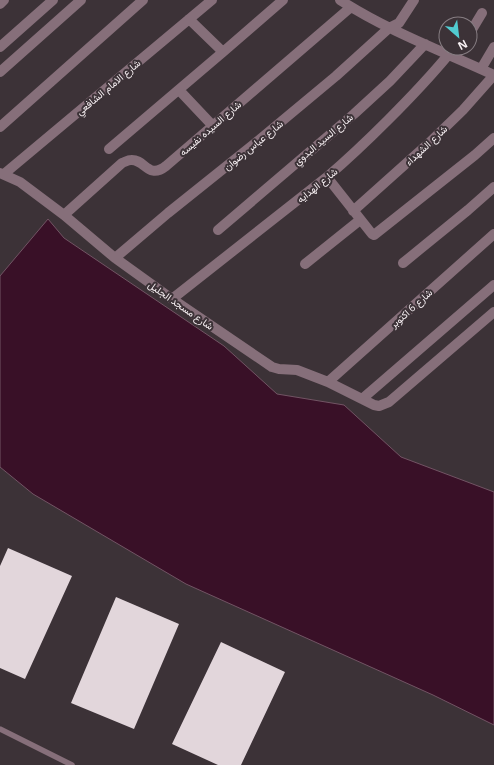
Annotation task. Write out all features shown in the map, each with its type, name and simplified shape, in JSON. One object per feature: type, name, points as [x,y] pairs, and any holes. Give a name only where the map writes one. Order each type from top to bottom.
[{"type":"street","points":[[0,4],[4,0]]},
{"type":"street","points":[[0,47],[53,0]]},
{"type":"street","points":[[0,72],[81,0]]},
{"type":"street","points":[[0,127],[143,0]]},
{"type":"street","name":"شارع الامام الشافعي","points":[[2,174],[212,0]]},
{"type":"street","points":[[109,149],[283,0]]},
{"type":"street","points":[[340,0],[389,28],[438,50]]},
{"type":"street","name":"شارع عباس رضوان","points":[[115,258],[168,213],[253,146],[330,81],[389,28],[399,23],[414,0]]},
{"type":"street","name":"شارع السيده نفيسه","points":[[64,215],[122,163],[132,160],[151,171],[162,169],[351,7]]},
{"type":"street","points":[[478,20],[482,13]]},
{"type":"street","points":[[189,19],[223,52]]},
{"type":"street","name":"شارع السيد البدوي","points":[[218,230],[354,114],[390,81],[425,44]]},
{"type":"street","points":[[481,69],[494,47]]},
{"type":"street","points":[[452,56],[494,75]]},
{"type":"street","name":"شارع الهدايه","points":[[172,299],[327,177],[361,147],[452,56]]},
{"type":"street","name":"شارع الشهداء","points":[[353,211],[464,110],[494,75]]},
{"type":"street","points":[[179,90],[213,126]]},
{"type":"street","points":[[327,177],[372,234],[376,234],[494,138]]},
{"type":"street","name":"شارع مسجد الجليل","points":[[2,174],[20,182],[64,215],[115,258],[272,367],[297,370],[328,382],[374,405],[379,406],[389,402],[494,312]]},
{"type":"street","points":[[403,263],[494,187]]},
{"type":"street","points":[[305,264],[360,220]]},
{"type":"street","name":"شارع 6 اكتوبر","points":[[328,382],[494,234]]},
{"type":"street","points":[[362,399],[494,284]]},
{"type":"lane","points":[[0,729],[72,765]]},
{"type":"shaded area","points":[[48,219],[64,238],[224,346],[277,394],[344,405],[401,457],[494,492],[494,725],[433,695],[186,584],[33,494],[0,467],[0,276]]},
{"type":"building","points":[[8,548],[72,576],[25,679],[0,668],[0,566]]},
{"type":"building","points":[[116,597],[179,624],[134,729],[71,703]]},
{"type":"building","points":[[221,642],[285,672],[241,765],[218,765],[172,744]]}]
